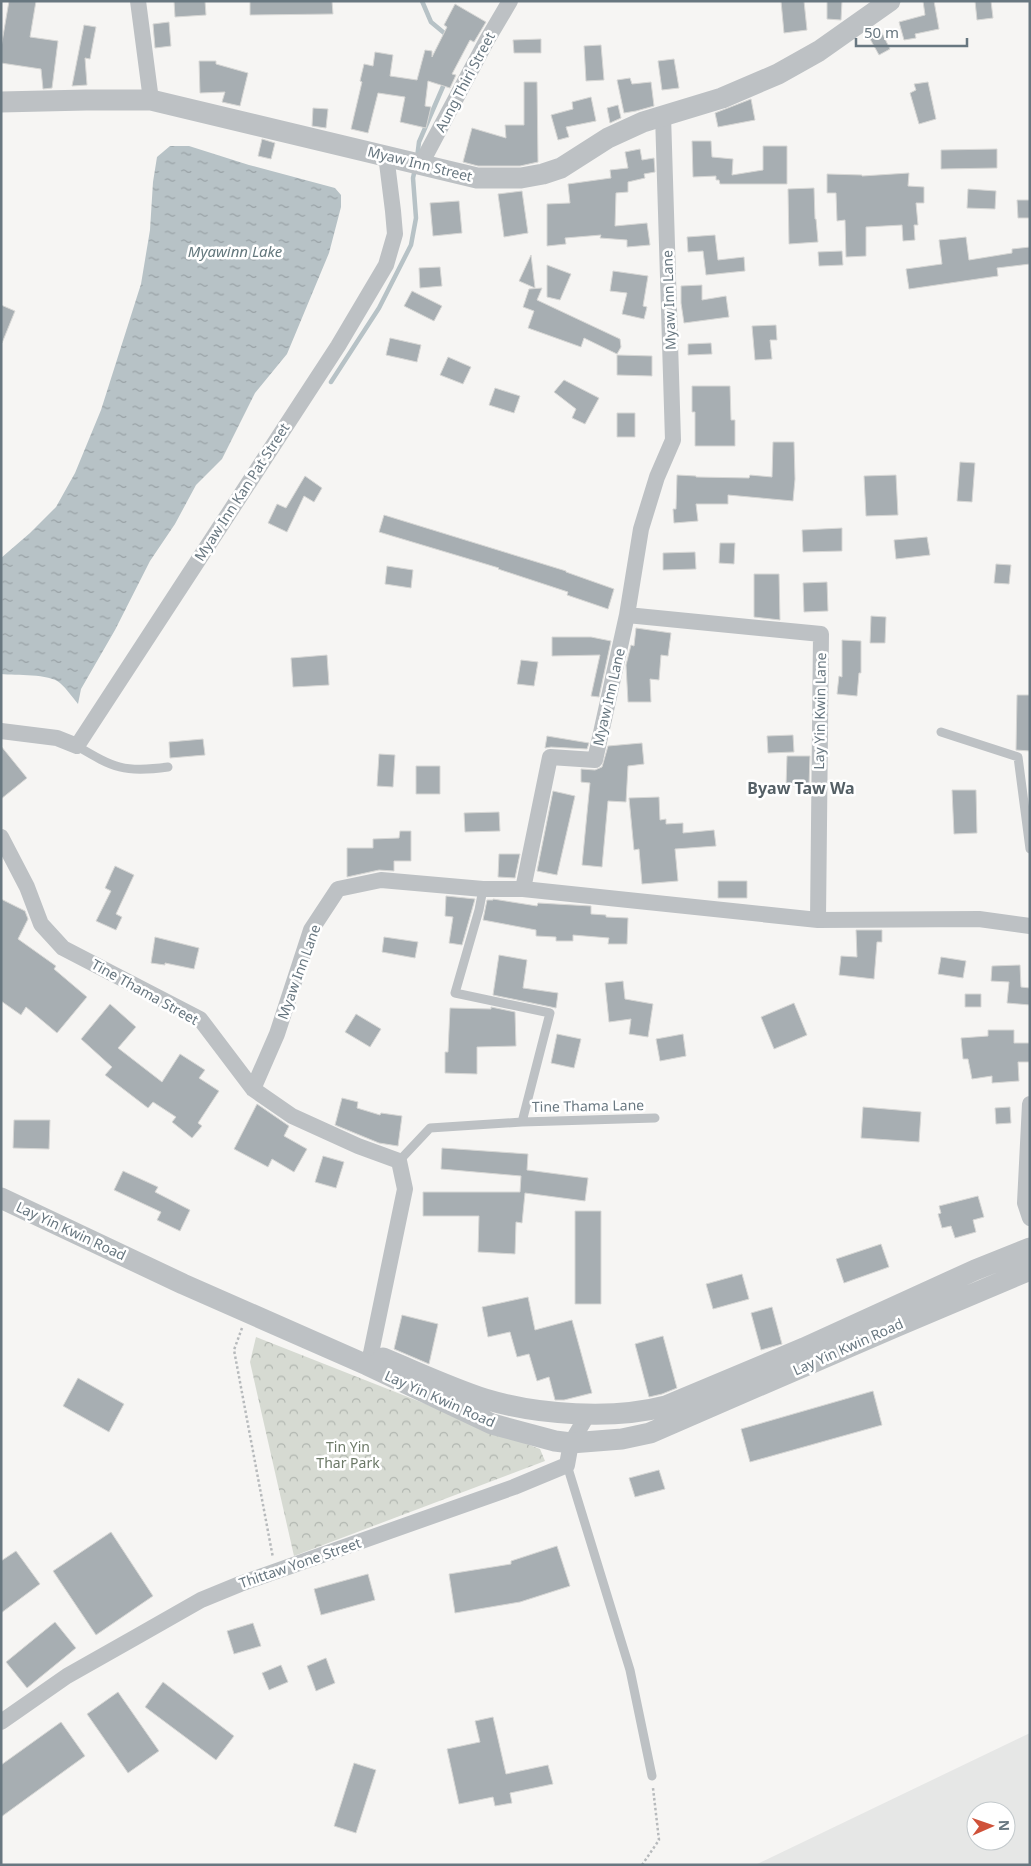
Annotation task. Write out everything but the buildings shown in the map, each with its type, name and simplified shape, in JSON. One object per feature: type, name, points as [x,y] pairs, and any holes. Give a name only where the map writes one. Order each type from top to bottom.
[{"type":"street","points":[[138,1],[150,100]]},
{"type":"street","name":"Aung Thiri Street","points":[[421,164],[510,1]]},
{"type":"street","name":"Myaw Inn Street","points":[[1,102],[150,100],[477,178],[521,178],[544,174],[561,168],[608,138],[643,122],[722,98],[778,74],[819,51],[890,1]]},
{"type":"street","name":"Myaw Inn Lane","points":[[253,1089],[278,1034],[311,930],[338,889],[381,880],[483,889],[523,889],[550,757],[595,760],[627,615],[641,529],[657,477],[673,440],[664,115]]},
{"type":"street","name":"Myaw Inn Kan Pat Street","points":[[77,746],[338,346],[386,265],[395,234],[386,156]]},
{"type":"street","name":"Lay Yin Kwin Lane","points":[[627,615],[821,634],[818,920]]},
{"type":"street","points":[[1,731],[57,738],[77,746]]},
{"type":"street","name":"Tine Thama Street","points":[[1,837],[27,887],[41,924],[63,948],[200,1019],[253,1089],[292,1116],[358,1146],[399,1161]]},
{"type":"street","points":[[523,889],[818,920],[978,919],[1030,926]]},
{"type":"street","points":[[1030,1104],[1026,1203],[1030,1218]]},
{"type":"street","points":[[369,1359],[405,1189],[399,1161]]},
{"type":"street","name":"Lay Yin Kwin Road","points":[[1,1182],[369,1359],[492,1424],[555,1441],[571,1443],[622,1439],[650,1433],[1030,1270]]},
{"type":"street","name":"Lay Yin Kwin Road","points":[[1,1198],[183,1284],[248,1312],[369,1359],[485,1399],[525,1409],[588,1414],[650,1410],[666,1406],[804,1348],[975,1270],[1030,1248]]},
{"type":"street","points":[[566,1465],[571,1443],[588,1414]]},
{"type":"street","name":"Thittaw Yone Street","points":[[1,1722],[67,1676],[202,1600],[240,1584],[514,1487],[566,1465]]},
{"type":"lane","points":[[941,732],[1018,757],[1030,849]]},
{"type":"lane","points":[[77,746],[99,760],[121,769],[143,771],[168,767]]},
{"type":"lane","name":"Tine Thama Lane","points":[[483,889],[479,910],[455,993],[550,1013],[522,1122]]},
{"type":"lane","name":"Tine Thama Lane","points":[[399,1161],[430,1128],[522,1122],[655,1118]]},
{"type":"lane","points":[[566,1465],[630,1670],[652,1776]]},
{"type":"path","points":[[248,1312],[234,1350],[275,1572]]},
{"type":"path","points":[[642,1865],[659,1840],[652,1776]]},
{"type":"shaded area","points":[[1030,1733],[1030,1865],[755,1865]]},
{"type":"green space","name":"Tin Yin Thar Park","points":[[256,1337],[540,1449],[545,1461],[294,1556],[250,1362]]},
{"type":"water","name":"Myawinn Lake","points":[[170,146],[189,146],[249,165],[335,188],[341,195],[341,207],[329,253],[287,354],[255,393],[222,459],[196,485],[175,524],[150,561],[115,630],[81,689],[78,704],[65,688],[55,680],[40,676],[1,674],[1,558],[56,507],[75,473],[101,410],[141,284],[150,230],[153,182],[157,157]]},
{"type":"waterway","points":[[422,1],[431,22],[449,37]]},
{"type":"waterway","points":[[417,158],[419,142],[445,82]]},
{"type":"waterway","points":[[331,382],[379,308],[411,245],[416,218],[413,178],[415,169]]},
{"type":"district","name":"Byaw Taw Wa","points":[[801,788]]}]
